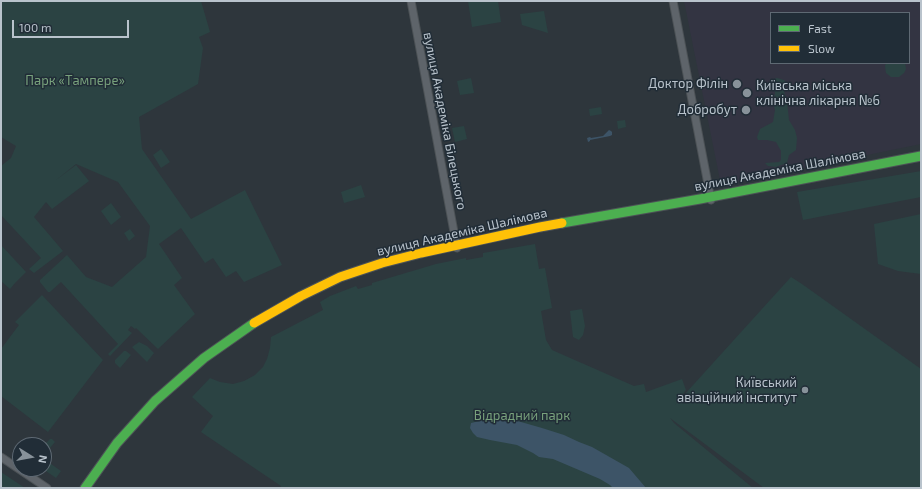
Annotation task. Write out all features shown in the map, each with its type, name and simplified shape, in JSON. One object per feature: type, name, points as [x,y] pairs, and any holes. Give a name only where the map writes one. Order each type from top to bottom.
[{"type":"street","name":"вулиця Академіка Білецького","points":[[411,1],[457,247]]},
{"type":"street","points":[[674,1],[711,198]]},
{"type":"street","name":"вулиця Академіка Шалімова","points":[[90,488],[120,445],[146,416],[193,371],[245,332],[272,315],[341,281],[380,266],[457,247],[921,156]]},
{"type":"street","name":"вулиця Академіка Шалімова","points":[[711,198],[921,160]]},
{"type":"street","name":"вулиця Академіка Шалімова","points":[[85,488],[117,443],[143,413],[166,390],[204,358],[270,312],[340,277],[420,252],[457,247]]},
{"type":"street","points":[[1,458],[47,488]]},
{"type":"shaded area","points":[[684,1],[921,1],[921,144],[721,185]]},
{"type":"shaded area","points":[[609,130],[612,132],[612,135],[590,140],[588,142],[587,138],[603,136]]},
{"type":"shaded area","points":[[488,419],[514,420],[564,435],[592,447],[629,468],[646,488],[613,488],[600,479],[553,459],[539,457],[517,445],[477,437],[470,428],[471,423]]},
{"type":"green space","name":"Парк «Тампере»","points":[[4,1],[201,1],[210,32],[199,37],[203,48],[198,84],[139,117],[142,149],[191,219],[245,190],[282,265],[244,282],[236,271],[226,277],[213,258],[205,263],[181,228],[159,244],[182,278],[174,285],[195,314],[158,349],[136,328],[135,329],[131,326],[128,330],[132,333],[110,356],[108,354],[118,344],[61,282],[50,292],[48,292],[40,280],[67,255],[86,277],[112,287],[146,257],[150,226],[118,182],[76,164],[56,180],[76,165],[89,181],[52,209],[46,202],[34,217],[63,251],[34,273],[29,269],[41,258],[1,215],[1,166],[11,158],[16,146],[1,137],[1,3]]},
{"type":"green space","points":[[468,1],[498,1],[501,22],[472,27]]},
{"type":"green space","points":[[544,11],[548,33],[522,25],[520,14]]},
{"type":"green space","points":[[886,64],[905,64],[906,69],[899,77],[891,77],[886,73]]},
{"type":"green space","points":[[471,78],[474,93],[460,95],[457,81]]},
{"type":"green space","points":[[777,78],[786,82],[784,91],[787,101],[789,120],[795,130],[797,138],[796,150],[789,155],[787,163],[776,167],[768,166],[765,163],[779,162],[781,160],[781,151],[776,142],[758,140],[757,137],[760,129],[773,122],[775,110],[773,103],[775,93],[772,82]]},
{"type":"green space","points":[[601,107],[602,114],[590,116],[589,109]]},
{"type":"green space","points":[[625,120],[626,127],[618,129],[617,121]]},
{"type":"green space","points":[[464,126],[467,139],[455,142],[452,128]]},
{"type":"green space","points":[[161,149],[170,162],[161,168],[153,155]]},
{"type":"green space","points":[[921,171],[921,197],[803,220],[797,192]]},
{"type":"green space","points":[[361,185],[365,197],[344,203],[341,192]]},
{"type":"green space","points":[[111,203],[121,217],[111,225],[101,211]]},
{"type":"green space","points":[[921,214],[921,274],[898,271],[878,264],[874,224]]},
{"type":"green space","points":[[130,229],[135,236],[129,241],[124,233]]},
{"type":"green space","name":"Відрадний парк","points":[[535,244],[539,269],[545,268],[552,308],[541,311],[546,340],[552,350],[634,386],[644,384],[646,392],[682,379],[686,390],[675,405],[791,277],[921,369],[921,488],[764,488],[670,418],[674,423],[753,488],[280,488],[281,486],[201,432],[213,416],[192,397],[210,378],[220,382],[233,384],[244,381],[255,375],[263,367],[267,359],[271,337],[323,310],[320,302],[330,296],[356,286],[358,289],[372,285],[372,283],[436,264],[466,258],[466,260],[483,257],[483,253]]},
{"type":"green space","points":[[1,245],[26,272],[10,289],[1,281]]},
{"type":"green space","points":[[42,295],[103,360],[48,432],[1,396],[1,349],[19,325],[15,322]]},
{"type":"green space","points":[[582,309],[585,326],[583,335],[579,340],[573,337],[570,311]]},
{"type":"green space","points":[[139,342],[147,346],[154,353],[147,362],[132,347]]},
{"type":"green space","points":[[124,351],[131,355],[120,368],[115,363],[115,360]]},
{"type":"green space","points":[[52,465],[61,471],[56,478],[52,475]]},
{"type":"green space","points":[[1,472],[25,488],[1,488]]},
{"type":"traffic: fast","points":[[562,223],[700,199],[921,156]]},
{"type":"traffic: fast","points":[[85,488],[117,443],[155,401],[204,358],[254,323]]},
{"type":"traffic: slow","points":[[254,323],[301,296],[340,277],[382,263],[421,253],[562,223]]},
{"type":"place","name":"Доктор Філін","points":[[737,84]]},
{"type":"place","name":"Київська міська клінічна лікарня №6","points":[[747,93]]},
{"type":"place","name":"Добробут","points":[[746,110]]},
{"type":"place","name":"Київський авіаційний інститут","points":[[805,390]]}]
